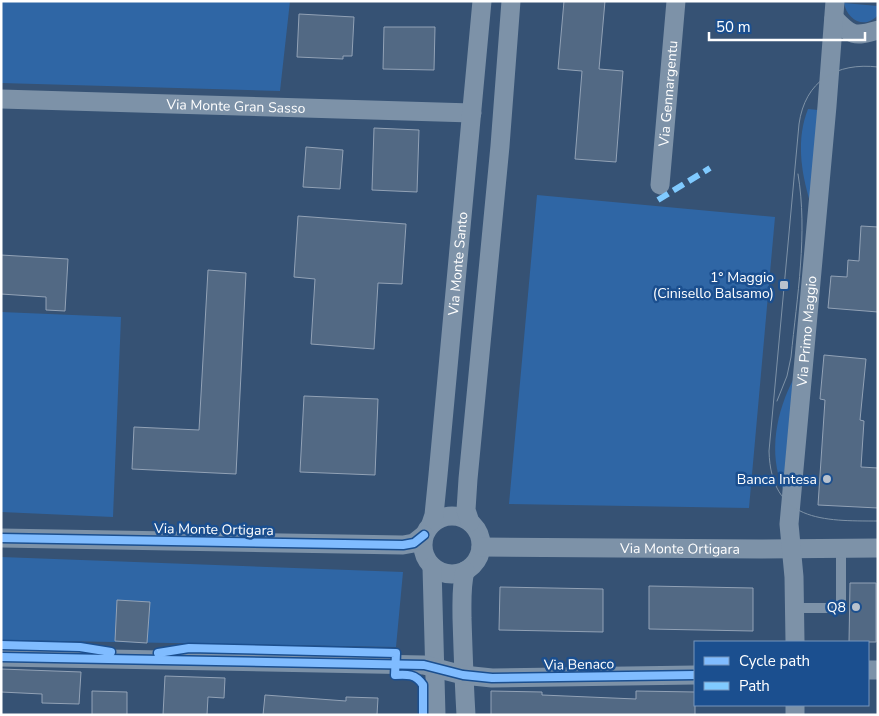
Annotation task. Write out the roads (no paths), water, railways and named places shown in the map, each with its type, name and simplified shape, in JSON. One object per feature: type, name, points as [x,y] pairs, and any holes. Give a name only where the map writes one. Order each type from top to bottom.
[{"type":"street","name":"Via Monte Santo","points":[[428,529],[434,515],[482,1]]},
{"type":"street","points":[[432,567],[448,574],[458,574],[465,571],[477,560],[481,546],[478,533],[470,522],[466,510],[500,146],[511,1]]},
{"type":"street","name":"Via Gennargentu","points":[[660,185],[676,1]]},
{"type":"street","name":"Via Primo Maggio","points":[[834,9],[846,30],[860,35],[878,30]]},
{"type":"street","name":"Via Primo Maggio","points":[[795,641],[794,577],[789,524],[834,9]]},
{"type":"street","name":"Via Monte Gran Sasso","points":[[1,99],[472,113]]},
{"type":"street","points":[[436,715],[432,567],[423,552],[422,542],[428,529],[440,518],[450,515],[461,517],[470,522]]},
{"type":"street","name":"Via Monte Ortigara","points":[[1,538],[403,545],[414,543],[428,529]]},
{"type":"street","name":"Via Monte Ortigara","points":[[481,546],[878,548]]},
{"type":"street","points":[[465,571],[462,584],[463,675],[466,715]]},
{"type":"street","name":"Via Benaco","points":[[1,657],[395,664],[435,666],[463,675],[492,678],[694,674]]},
{"type":"lane","points":[[795,608],[841,608],[841,548]]},
{"type":"tram line","points":[[878,67],[863,66],[849,68],[825,77],[808,96],[802,109],[799,124],[769,451],[772,474],[779,492],[790,504],[804,513],[820,518],[838,520],[878,521]]},
{"type":"tram line","points":[[777,401],[787,376],[791,357],[798,288],[802,242],[801,196],[798,174]]},
{"type":"place","name":"1° Maggio (Cinisello Balsamo)","points":[[784,285]]},
{"type":"place","name":"Banca Intesa","points":[[827,479]]},
{"type":"place","name":"Q8","points":[[856,607]]}]
